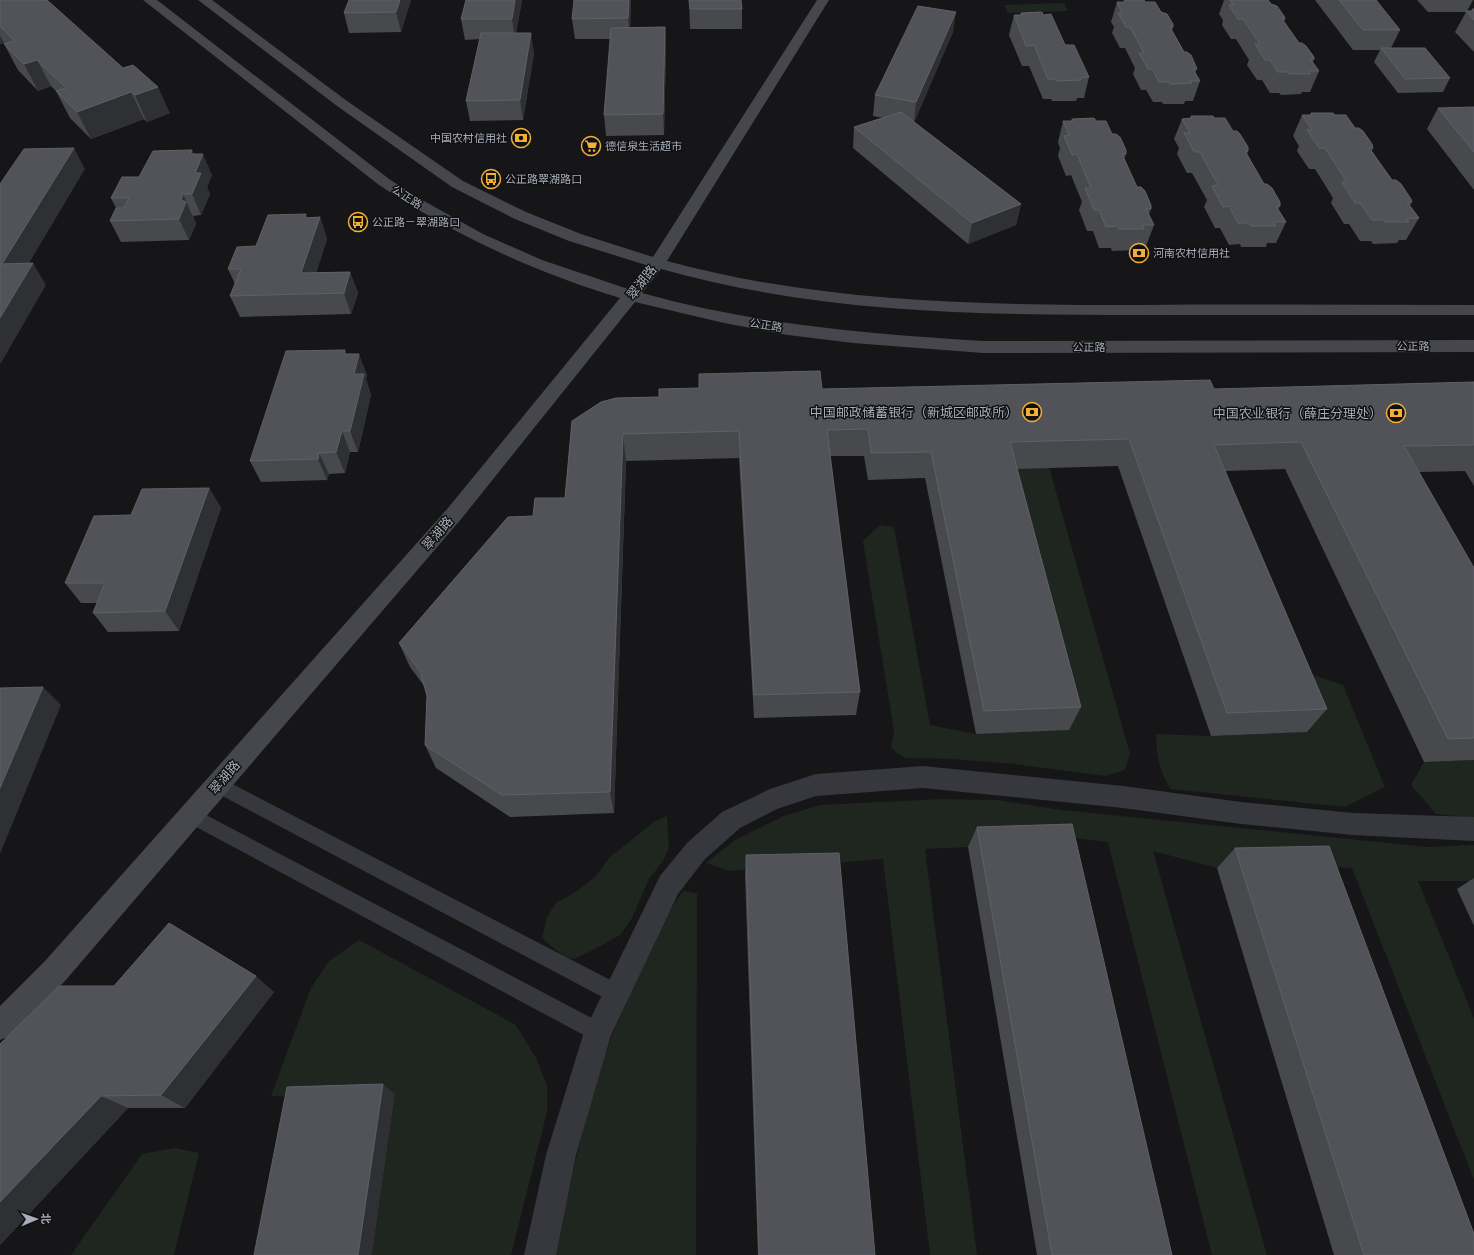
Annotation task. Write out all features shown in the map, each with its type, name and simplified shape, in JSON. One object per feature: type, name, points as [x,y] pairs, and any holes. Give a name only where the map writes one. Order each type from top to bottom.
[{"type":"main road","name":"公正路","points":[[149,0],[384,182],[419,205],[477,238],[585,282],[631,295],[718,317],[772,327],[906,343],[983,347],[1474,346]]},
{"type":"main road","points":[[204,0],[372,126],[463,188],[532,221],[614,252],[656,264],[748,285],[842,299],[917,306],[1000,310],[1474,310]]},
{"type":"main road","name":"翠湖路","points":[[0,1026],[55,971],[455,513],[656,264],[823,0]]},
{"type":"street","points":[[540,1255],[561,1155],[598,1032],[615,993],[669,885],[696,851],[731,820],[770,800],[816,785],[924,777],[1123,797],[1241,813],[1353,824],[1474,829]]},
{"type":"lane","points":[[217,784],[615,993]]},
{"type":"lane","points":[[191,815],[598,1032]]},
{"type":"shaded area","points":[[1064,3],[1068,11],[1008,13],[1004,5]]},
{"type":"shaded area","points":[[1049,467],[1130,754],[1125,770],[1106,776],[1015,764],[952,759],[906,758],[891,748],[894,731],[863,541],[880,525],[894,527],[930,725],[976,734],[1002,469]]},
{"type":"shaded area","points":[[1316,676],[1343,685],[1385,787],[1345,807],[1171,789],[1163,775],[1159,763],[1156,734],[1211,736],[1306,732],[1300,679]]},
{"type":"shaded area","points":[[1474,760],[1474,818],[1436,814],[1411,785],[1424,762]]},
{"type":"shaded area","points":[[943,799],[997,800],[1062,810],[1428,847],[1474,845],[1474,881],[1418,881],[1474,1018],[1474,1180],[1352,868],[1308,866],[1217,868],[1153,851],[1267,1255],[1212,1255],[1108,842],[1057,836],[968,847],[925,849],[977,1255],[930,1255],[883,859],[729,871],[706,863],[735,840],[784,816],[820,805]]},
{"type":"shaded area","points":[[667,816],[669,848],[663,861],[649,879],[632,918],[620,935],[574,959],[566,957],[542,938],[547,917],[556,903],[577,891],[597,875],[610,857],[654,822]]},
{"type":"shaded area","points":[[683,891],[697,893],[696,1255],[554,1255],[594,1089],[612,1035],[654,939],[667,915]]},
{"type":"shaded area","points":[[359,940],[516,1025],[536,1058],[547,1086],[547,1112],[511,1255],[372,1255],[395,1094],[302,1097],[271,1096],[311,988],[329,961]]},
{"type":"shaded area","points":[[175,1148],[199,1153],[174,1255],[71,1255],[142,1154]]},
{"type":"building","points":[[0,0],[47,0],[123,68],[133,65],[158,87],[135,95],[131,92],[77,112],[56,91],[66,88],[37,60],[24,64],[4,44],[15,41],[0,26]]},
{"type":"building","points":[[349,0],[400,0],[396,12],[344,13]]},
{"type":"building","points":[[466,0],[515,0],[512,19],[461,19]]},
{"type":"building","points":[[574,0],[629,0],[628,18],[572,19]]},
{"type":"building","points":[[689,0],[741,0],[742,9],[690,9]]},
{"type":"building","points":[[1124,0],[1144,0],[1145,2],[1155,2],[1161,12],[1167,14],[1173,24],[1173,27],[1170,27],[1184,52],[1191,55],[1197,69],[1193,69],[1200,81],[1170,84],[1169,82],[1159,82],[1152,69],[1148,69],[1139,53],[1144,53],[1130,27],[1126,27],[1118,13],[1122,13],[1117,2],[1125,2]]},
{"type":"building","points":[[1230,0],[1268,0],[1271,4],[1277,6],[1285,19],[1282,19],[1299,43],[1306,46],[1314,57],[1314,59],[1310,59],[1319,71],[1309,71],[1310,74],[1289,74],[1288,72],[1278,72],[1270,60],[1265,60],[1255,44],[1260,44],[1243,19],[1238,19],[1229,5],[1233,5]]},
{"type":"building","points":[[1339,0],[1376,0],[1400,30],[1363,30]]},
{"type":"building","points":[[918,6],[956,12],[916,102],[875,95]]},
{"type":"building","points":[[1466,11],[1474,11],[1474,20]]},
{"type":"building","points":[[1042,12],[1043,15],[1051,14],[1065,45],[1074,45],[1089,77],[1080,78],[1081,80],[1057,81],[1056,79],[1048,79],[1034,45],[1026,46],[1014,15],[1022,15],[1021,13]]},
{"type":"building","points":[[665,27],[663,114],[604,115],[611,28]]},
{"type":"building","points":[[481,33],[531,33],[520,100],[466,101]]},
{"type":"building","points":[[1381,48],[1425,48],[1450,78],[1405,79]]},
{"type":"building","points":[[1474,107],[1474,152],[1438,108]]},
{"type":"building","points":[[901,112],[1021,204],[972,223],[854,127]]},
{"type":"building","points":[[1311,113],[1333,113],[1335,115],[1346,115],[1355,128],[1359,128],[1363,131],[1372,144],[1373,148],[1369,148],[1392,180],[1396,180],[1401,184],[1412,202],[1407,202],[1419,218],[1407,219],[1409,222],[1385,222],[1383,220],[1372,220],[1360,203],[1355,203],[1342,182],[1347,182],[1325,148],[1319,148],[1307,130],[1312,130],[1302,115],[1312,115]]},
{"type":"building","points":[[1191,116],[1213,116],[1214,118],[1225,118],[1233,131],[1237,131],[1240,134],[1248,147],[1248,151],[1245,151],[1264,184],[1267,184],[1272,188],[1280,202],[1280,206],[1276,206],[1286,222],[1274,222],[1276,226],[1251,226],[1249,223],[1238,223],[1229,206],[1223,207],[1212,186],[1218,185],[1200,152],[1194,152],[1184,133],[1190,133],[1182,119],[1192,118]]},
{"type":"building","points":[[1094,118],[1096,121],[1106,121],[1112,134],[1116,134],[1120,137],[1126,150],[1126,154],[1122,154],[1137,187],[1141,187],[1145,191],[1151,205],[1151,209],[1146,209],[1154,225],[1142,225],[1144,229],[1119,229],[1117,226],[1106,227],[1099,210],[1094,210],[1085,188],[1091,188],[1077,154],[1072,155],[1064,136],[1069,135],[1063,121]]},
{"type":"building","points":[[74,148],[2,264],[33,263],[0,318],[0,184],[24,149]]},
{"type":"building","points":[[192,150],[190,154],[203,154],[195,173],[201,173],[192,194],[183,194],[181,200],[186,202],[179,219],[110,221],[116,208],[124,208],[129,198],[111,198],[122,177],[139,177],[153,151]]},
{"type":"building","points":[[306,214],[305,218],[320,217],[301,273],[350,272],[344,293],[230,296],[241,269],[228,269],[237,247],[256,246],[268,215]]},
{"type":"building","points":[[345,350],[344,354],[359,354],[354,374],[364,374],[350,431],[342,431],[336,452],[319,453],[318,459],[250,461],[286,351]]},
{"type":"building","points":[[820,371],[822,389],[1210,380],[1214,389],[1474,382],[1474,445],[1404,446],[1474,568],[1474,738],[1448,739],[1301,442],[1214,445],[1327,709],[1227,713],[1129,439],[1010,442],[1081,707],[984,711],[931,452],[871,453],[868,429],[827,430],[860,692],[754,695],[739,431],[623,434],[610,792],[502,795],[425,745],[427,696],[420,671],[399,643],[508,517],[533,516],[535,498],[565,498],[572,421],[601,402],[616,398],[659,397],[659,389],[699,388],[699,374]]},
{"type":"building","points":[[209,488],[165,611],[93,613],[105,583],[65,583],[94,516],[131,515],[142,489]]},
{"type":"building","points":[[43,687],[0,788],[0,688]]},
{"type":"building","points":[[1072,824],[1172,1255],[1052,1255],[977,827]]},
{"type":"building","points":[[1329,846],[1474,1234],[1474,1255],[1364,1255],[1235,848]]},
{"type":"building","points":[[839,853],[875,1255],[759,1255],[746,855]]},
{"type":"building","points":[[169,923],[256,976],[161,1095],[101,1096],[0,1202],[0,1044],[59,986],[114,986]]},
{"type":"building","points":[[383,1084],[358,1255],[254,1255],[287,1087]]},
{"type":"place","name":"中国农村信用社","points":[[521,138]]},
{"type":"place","name":"德信泉生活超市","points":[[591,146]]},
{"type":"place","name":"公正路翠湖路口","points":[[491,179]]},
{"type":"place","name":"公正路－翠湖路口","points":[[358,222]]},
{"type":"place","name":"河南农村信用社","points":[[1139,253]]},
{"type":"place","name":"中国邮政储蓄银行（新城区邮政所）","points":[[1032,412]]},
{"type":"place","name":"中国农业银行（薛庄分理处）","points":[[1396,413]]}]
